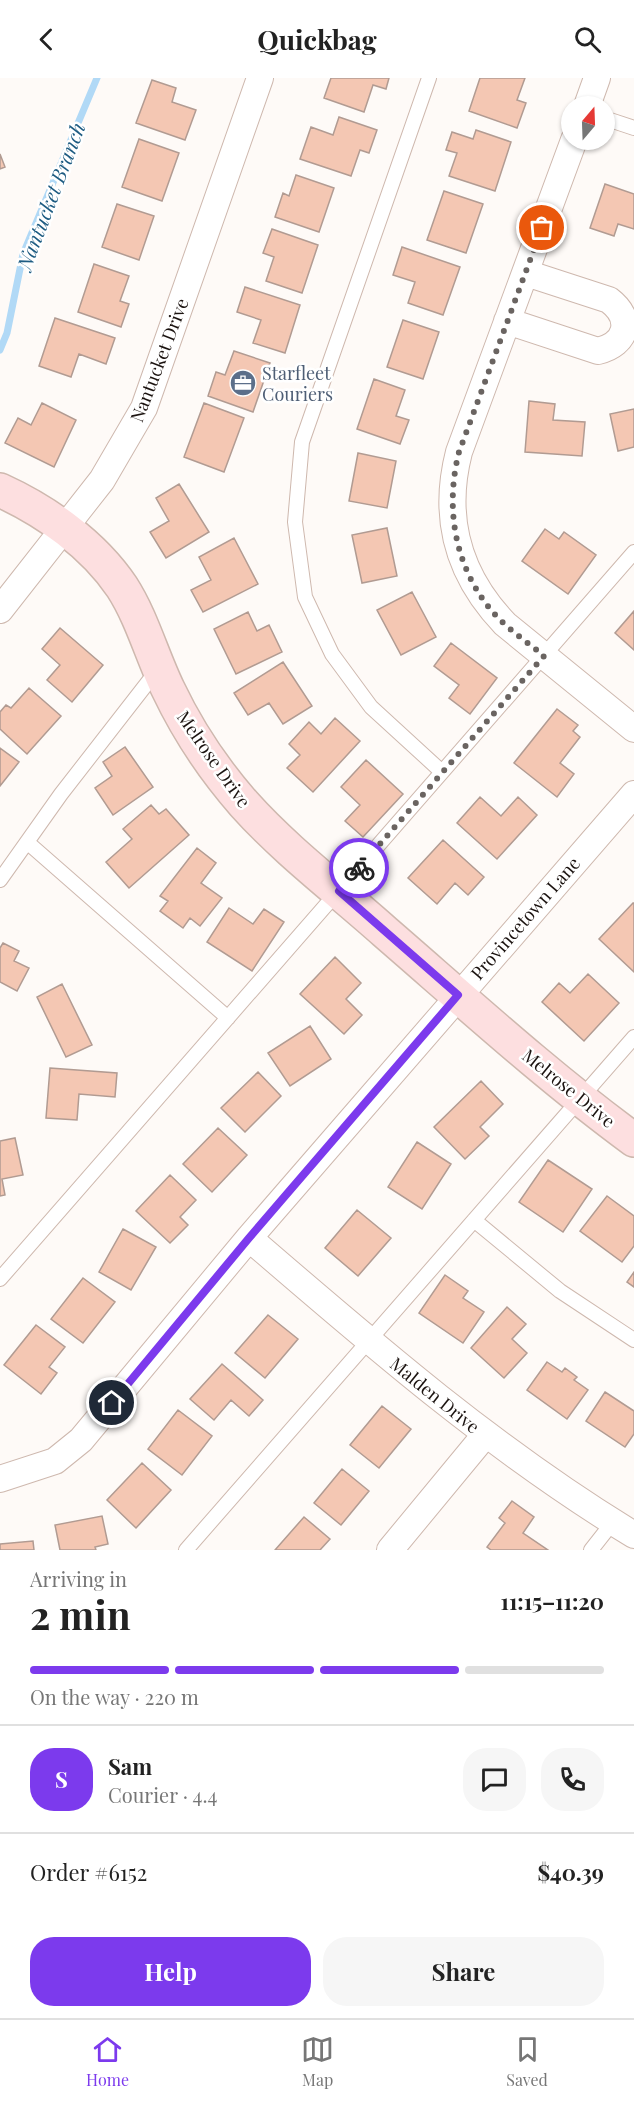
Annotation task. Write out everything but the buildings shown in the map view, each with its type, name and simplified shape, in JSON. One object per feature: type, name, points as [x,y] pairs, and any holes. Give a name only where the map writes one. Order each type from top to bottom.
[{"type":"street","name":"Nantucket Drive","points":[[0,610],[102,480],[144,408],[260,78]]},
{"type":"street","points":[[590,96],[597,78]]},
{"type":"street","points":[[570,150],[459,452],[452,480],[452,519],[468,574],[490,609],[634,729]]},
{"type":"street","points":[[507,321],[598,351],[609,348],[622,337],[624,320],[621,311],[609,300],[526,273]]},
{"type":"street","name":"Melrose Drive","points":[[0,490],[38,508],[63,527],[98,559],[122,588],[159,668],[196,739],[243,803],[339,891],[579,1100],[634,1140]]},
{"type":"street","name":"Provincetown Lane","points":[[0,1479],[55,1461],[81,1440],[249,1238],[634,794]]},
{"type":"street","name":"Malden Drive","points":[[249,1238],[368,1341],[485,1435],[623,1528]]},
{"type":"street","points":[[390,1550],[485,1435]]},
{"type":"lane","points":[[429,78],[302,442],[295,522],[304,597],[332,654],[371,707],[442,772]]},
{"type":"lane","points":[[615,121],[634,128]]},
{"type":"lane","points":[[0,1279],[634,552]]},
{"type":"lane","points":[[0,880],[61,794],[159,668]]},
{"type":"lane","points":[[27,842],[228,1018]]},
{"type":"lane","points":[[186,1550],[634,1037]]},
{"type":"lane","points":[[474,1220],[560,1291],[634,1340]]},
{"type":"lane","points":[[591,1550],[623,1528]]},
{"type":"waterway","name":"Nantucket Branch","points":[[0,350],[7,333],[23,254],[97,78]]},
{"type":"way so far","points":[[359,868],[544,656],[490,609],[468,574],[456,538],[451,499],[452,480],[459,452],[542,228]]},
{"type":"place","name":"Starfleet Couriers","points":[[243,383]]},
{"type":"route","points":[[112,1403],[249,1238],[458,995],[339,891],[359,868]]}]
